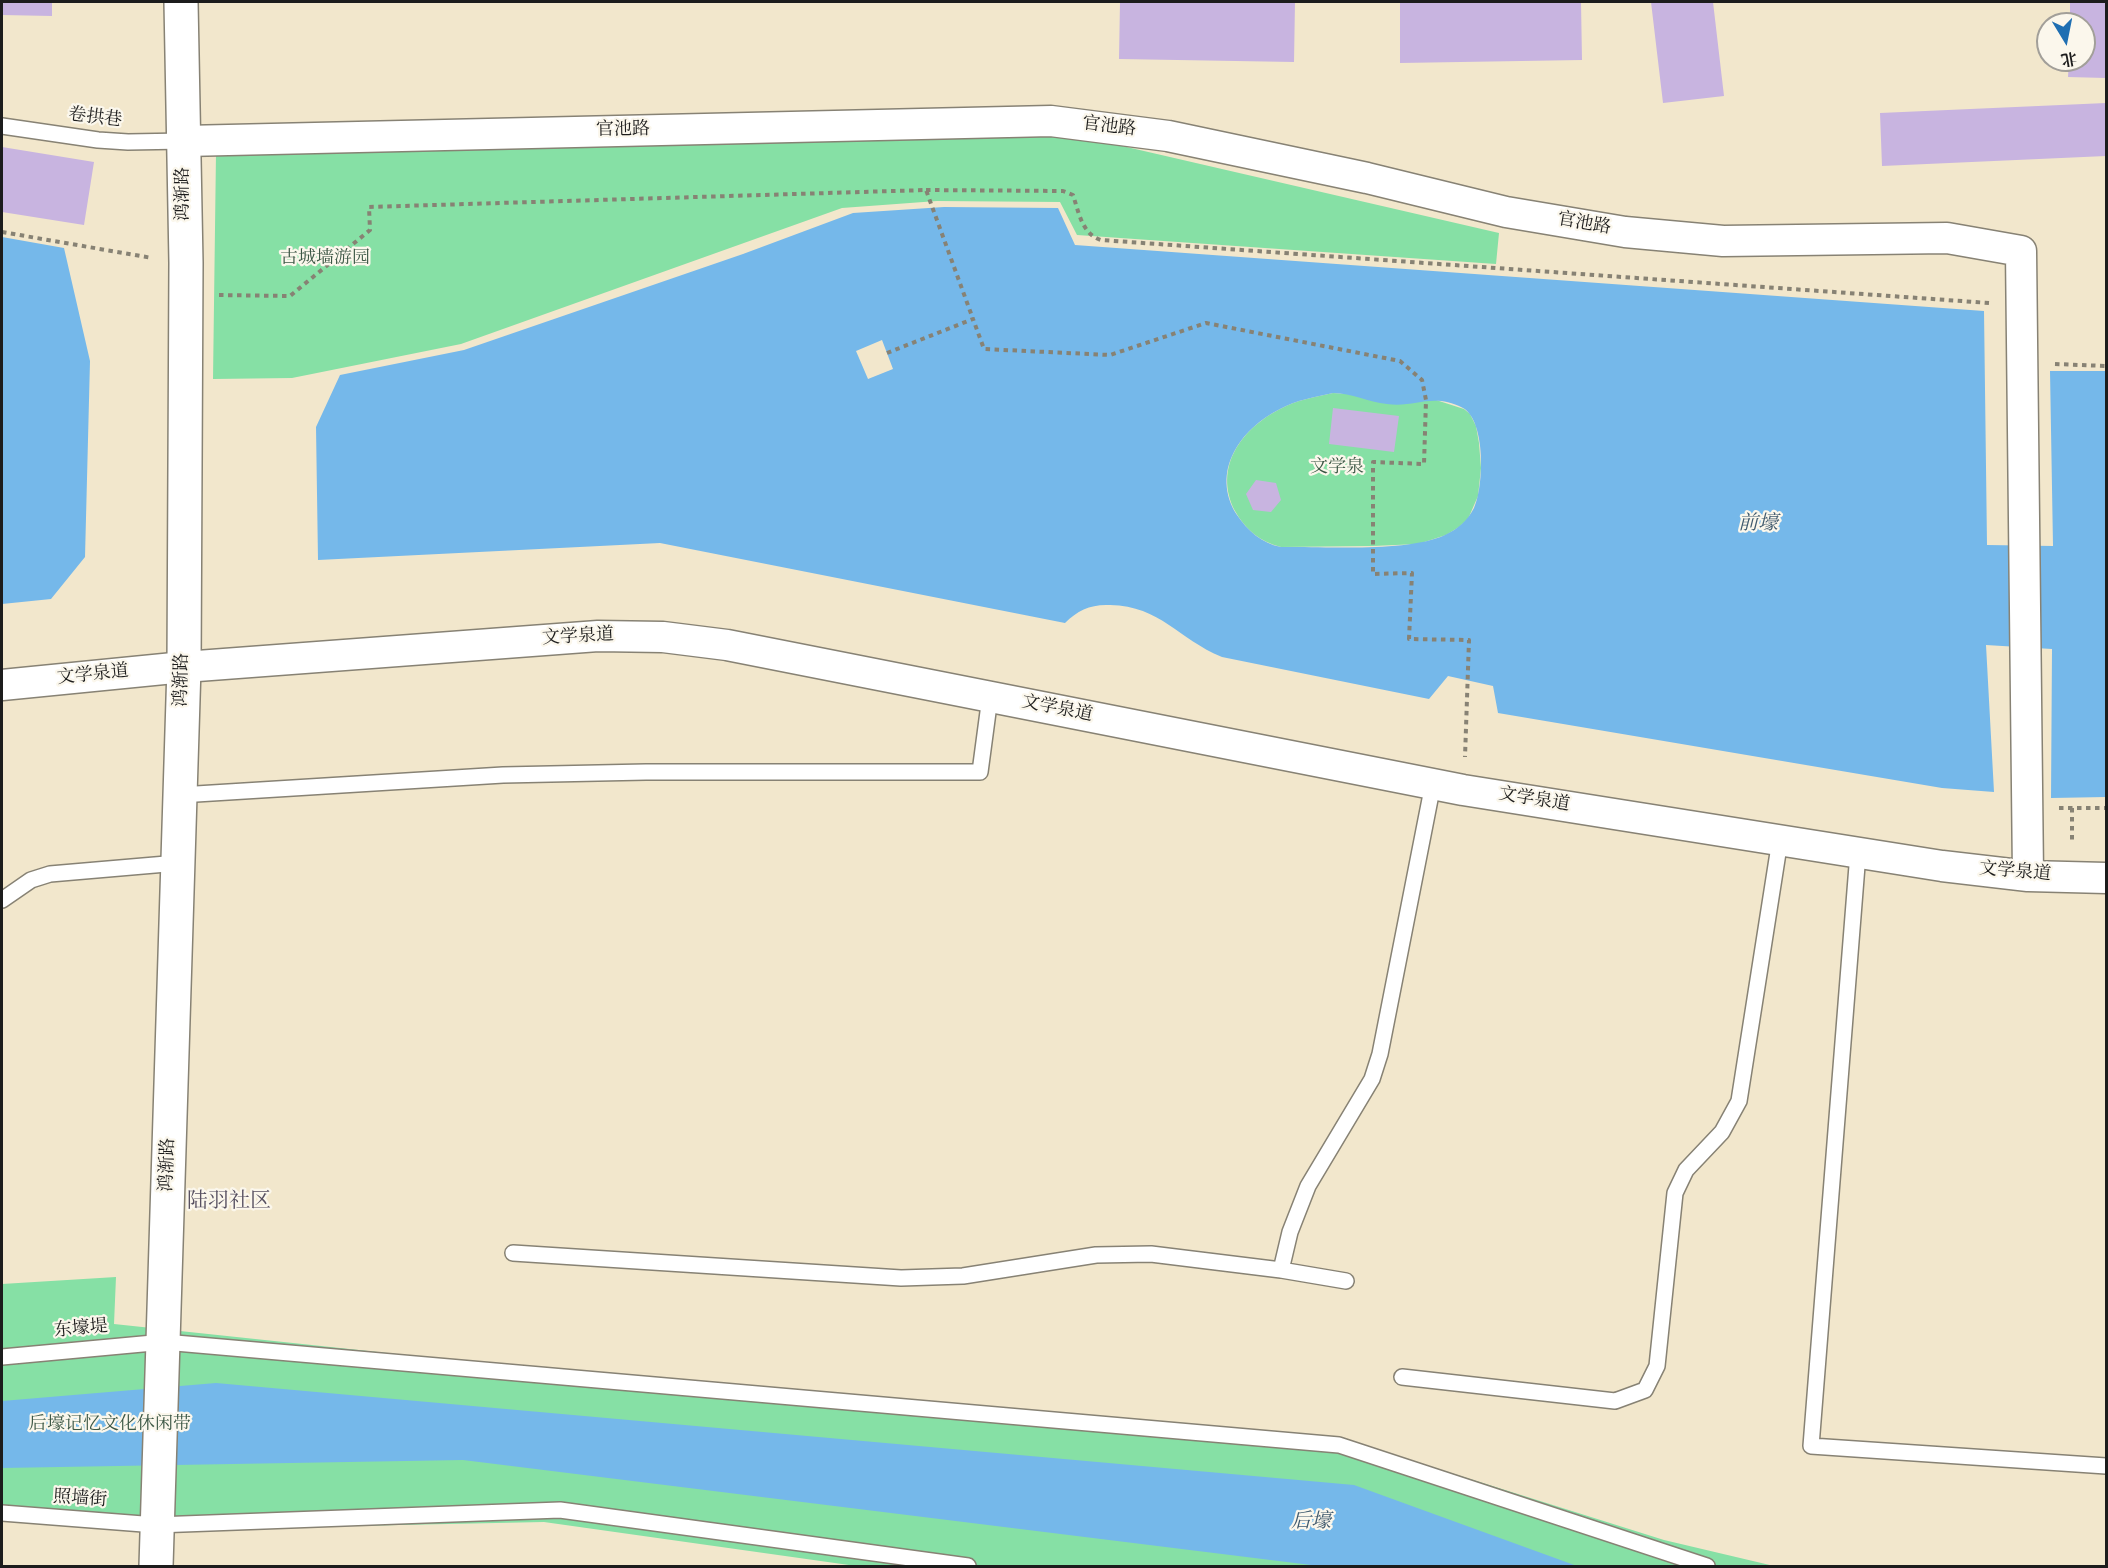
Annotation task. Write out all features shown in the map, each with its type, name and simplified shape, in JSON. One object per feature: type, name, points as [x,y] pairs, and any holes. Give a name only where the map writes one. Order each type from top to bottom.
[{"type":"street","name":"鸿渐路","points":[[157,1510],[184,667],[186,263],[181,2]]},
{"type":"street","name":"官池路","points":[[185,141],[1051,121],[1168,136],[1366,178],[1506,212],[1625,232],[1722,241],[1947,238],[2021,251],[2020,305]]},
{"type":"street","points":[[2020,305],[2028,876]]},
{"type":"street","name":"文学泉道","points":[[2,685],[184,667],[598,636],[663,637],[727,645],[1463,790],[1953,867],[2028,876],[2106,878]]},
{"type":"street","points":[[156,1566],[157,1510]]},
{"type":"lane","name":"卷拱巷","points":[[2,126],[108,141],[185,141]]},
{"type":"lane","points":[[180,795],[503,775],[646,772],[980,772],[990,697]]},
{"type":"lane","points":[[1281,1270],[1290,1232],[1308,1186],[1372,1079],[1380,1054],[1433,784]]},
{"type":"lane","points":[[1402,1377],[1615,1401],[1645,1390],[1657,1366],[1675,1193],[1686,1170],[1722,1132],[1738,1101],[1780,840]]},
{"type":"lane","points":[[1858,852],[1811,1446],[2106,1467]]},
{"type":"lane","points":[[2,900],[31,880],[50,874],[178,863]]},
{"type":"lane","points":[[513,1253],[901,1278],[963,1276],[1096,1255],[1151,1254],[1281,1270],[1346,1281]]},
{"type":"lane","name":"东壕堤","points":[[2,1357],[163,1350],[1340,1445],[1707,1566]]},
{"type":"lane","name":"照墙街","points":[[2,1513],[157,1510],[560,1510],[968,1566]]},
{"type":"path","points":[[926,190],[984,349],[1110,355],[1206,323],[1400,361],[1422,380],[1426,400],[1424,464],[1373,462],[1373,574],[1412,573],[1409,639],[1469,640],[1463,790]]},
{"type":"path","points":[[185,295],[290,296],[370,230],[369,207],[926,190],[1063,191],[1073,195],[1085,230],[1101,240],[2020,305]]},
{"type":"path","points":[[2,232],[186,263]]},
{"type":"path","points":[[887,352],[973,319]]},
{"type":"path","points":[[2021,363],[2106,366]]},
{"type":"path","points":[[2052,808],[2106,808]]},
{"type":"path","points":[[2072,808],[2072,826]]},
{"type":"green space","name":"古城墙游园","points":[[1066,133],[1499,233],[1496,264],[1077,235],[1060,202],[937,201],[842,208],[461,344],[292,378],[213,379],[216,153]]},
{"type":"green space","name":"文学泉","points":[[1333,393],[1436,400],[1464,409],[1470,414],[1476,426],[1481,468],[1478,496],[1468,519],[1446,535],[1418,544],[1281,547],[1266,542],[1248,529],[1235,511],[1229,495],[1227,480],[1229,465],[1235,451],[1253,427],[1266,417],[1299,401]]},
{"type":"green space","name":"后壕记忆文化休闲带","points":[[116,1277],[114,1324],[613,1377],[1343,1439],[1664,1540],[1774,1566],[856,1566],[544,1522],[207,1529],[2,1520],[2,1284]]},
{"type":"water","name":"前壕","points":[[944,207],[1058,208],[1075,245],[1984,311],[1987,545],[2053,546],[2050,371],[2106,371],[2106,797],[2051,798],[2052,649],[1986,645],[1994,792],[1942,788],[1498,713],[1493,686],[1448,676],[1429,699],[1222,657],[1156,617],[1128,607],[1103,605],[1091,607],[1080,611],[1065,623],[660,543],[318,560],[316,427],[340,375],[464,350],[743,254],[853,213]],"holes":[[[882,340],[893,369],[868,379],[856,351]],[[1333,393],[1347,394],[1387,404],[1442,401],[1463,408],[1476,426],[1481,455],[1480,485],[1474,508],[1466,520],[1450,533],[1429,541],[1388,546],[1281,547],[1267,543],[1250,531],[1237,515],[1229,499],[1228,468],[1233,453],[1253,428],[1280,409],[1292,403]]]},
{"type":"water","points":[[2,237],[64,248],[90,361],[85,557],[51,599],[2,604]]},
{"type":"water","name":"后壕","points":[[216,1383],[1354,1485],[1577,1566],[1319,1566],[463,1460],[2,1468],[2,1401]]},
{"type":"building","points":[[2,2],[52,2],[52,16],[2,15]]},
{"type":"building","points":[[1120,2],[1295,2],[1294,62],[1119,59]]},
{"type":"building","points":[[1400,2],[1581,2],[1582,60],[1400,63]]},
{"type":"building","points":[[1651,2],[1713,2],[1724,96],[1663,103]]},
{"type":"building","points":[[2070,2],[2106,2],[2106,78],[2068,77],[2068,72],[2096,72],[2096,12],[2070,12]]},
{"type":"building","points":[[2106,103],[2106,156],[1882,166],[1880,113]]},
{"type":"building","points":[[2,147],[94,162],[84,225],[2,212]]},
{"type":"building","points":[[1333,408],[1399,416],[1394,452],[1329,444]]},
{"type":"building","points":[[1256,480],[1276,483],[1281,500],[1271,512],[1253,510],[1246,494]]},
{"type":"district","name":"陆羽社区","points":[[229,1203]]}]
